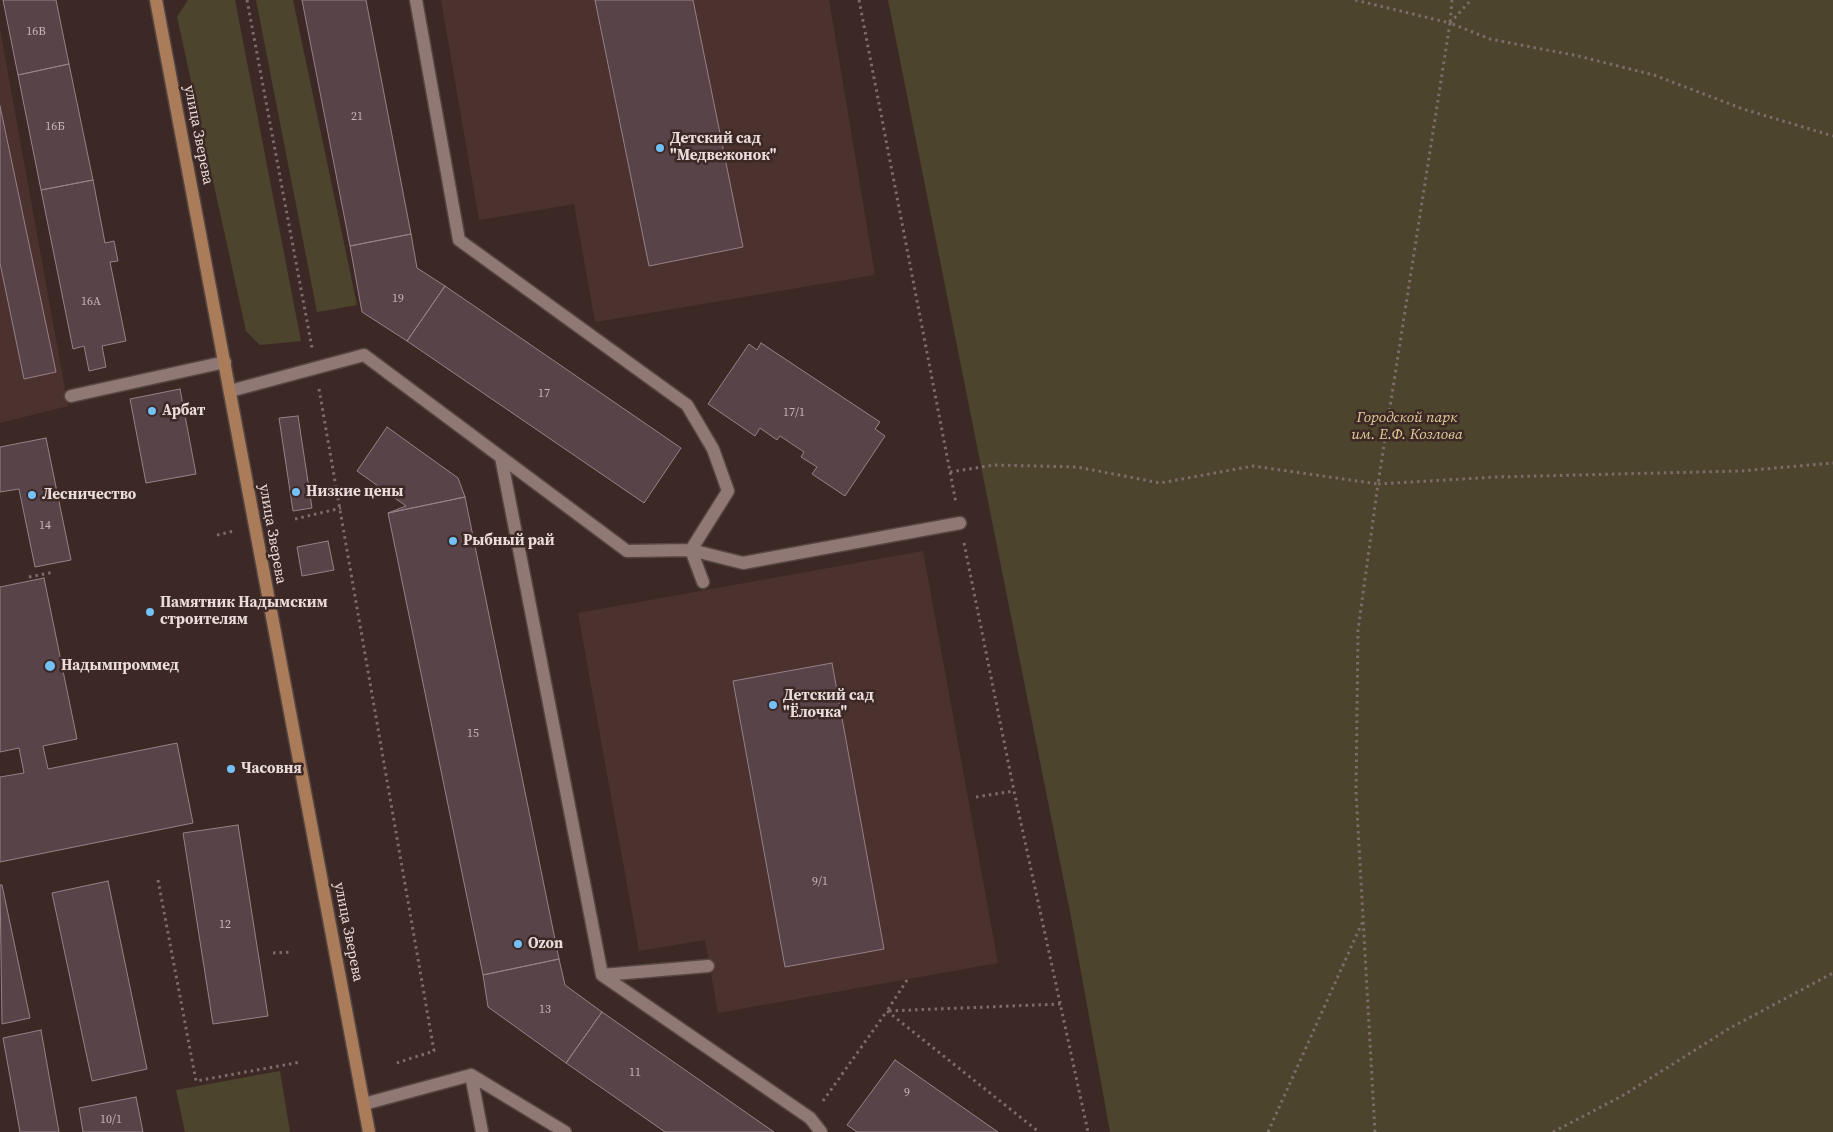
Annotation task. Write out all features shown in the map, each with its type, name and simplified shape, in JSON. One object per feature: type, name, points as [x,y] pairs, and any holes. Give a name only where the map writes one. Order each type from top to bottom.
[{"type":"street","name":"улица Зверева","points":[[156,0],[369,1132]]},
{"type":"lane","points":[[416,0],[459,240],[687,405],[713,449],[728,491],[691,550]]},
{"type":"lane","points":[[230,391],[364,355],[627,551],[691,550],[742,563],[960,523]]},
{"type":"lane","points":[[70,396],[225,362]]},
{"type":"lane","points":[[501,457],[602,975],[810,1118],[821,1132]]},
{"type":"lane","points":[[691,550],[703,582]]},
{"type":"lane","points":[[602,975],[708,966]]},
{"type":"lane","points":[[471,1075],[482,1132]]},
{"type":"lane","points":[[364,1104],[471,1075],[565,1132]]},
{"type":"path","points":[[246,0],[341,508],[434,1052],[393,1064]]},
{"type":"path","points":[[859,0],[1014,791],[1088,1132]]},
{"type":"path","points":[[1355,0],[1450,23],[1490,39],[1578,56],[1654,75],[1742,109],[1833,136]]},
{"type":"path","points":[[1374,1132],[1356,792],[1358,630],[1378,484],[1452,0]]},
{"type":"path","points":[[1450,23],[1472,0]]},
{"type":"path","points":[[950,472],[994,465],[1077,467],[1160,483],[1253,466],[1378,484],[1496,477],[1741,471],[1833,463]]},
{"type":"path","points":[[295,518],[341,508]]},
{"type":"path","points":[[29,577],[54,572]]},
{"type":"path","points":[[976,797],[1014,791]]},
{"type":"path","points":[[158,880],[196,1081],[301,1062]]},
{"type":"path","points":[[1268,1132],[1363,922]]},
{"type":"path","points":[[273,953],[291,952]]},
{"type":"path","points":[[1553,1132],[1622,1096],[1730,1028],[1833,973]]},
{"type":"path","points":[[810,1118],[887,1011],[906,980]]},
{"type":"path","points":[[887,1011],[1061,1004]]},
{"type":"path","points":[[887,1011],[1039,1132]]},
{"type":"shaded area","name":"Детский сад \"Медвежонок\"","points":[[441,0],[829,0],[875,275],[595,322],[574,204],[479,220]]},
{"type":"shaded area","points":[[0,29],[68,406],[0,423]]},
{"type":"shaded area","name":"Детский сад \"Ёлочка\"","points":[[923,551],[998,963],[718,1013],[705,940],[639,951],[578,613]]},
{"type":"green space","points":[[188,0],[235,0],[301,341],[260,345],[246,331],[177,17]]},
{"type":"green space","points":[[256,0],[293,0],[357,305],[317,312]]},
{"type":"green space","name":"Городской парк им. Е.Ф. Козлова","points":[[888,0],[1833,0],[1833,1132],[1110,1132],[1071,917]]},
{"type":"green space","points":[[280,1071],[290,1132],[185,1132],[176,1090]]},
{"type":"building","points":[[3,0],[56,0],[69,64],[18,75]]},
{"type":"building","points":[[302,0],[366,0],[411,234],[350,246]]},
{"type":"building","points":[[595,0],[693,0],[743,247],[649,266]]},
{"type":"building","points":[[69,64],[93,180],[41,190],[18,75]]},
{"type":"building","points":[[0,106],[56,372],[24,379],[0,263]]},
{"type":"building","points":[[93,180],[105,243],[114,241],[118,261],[110,262],[126,341],[102,346],[106,367],[89,371],[84,346],[73,349],[41,190]]},
{"type":"building","points":[[411,234],[417,268],[445,286],[407,341],[362,312],[350,246]]},
{"type":"building","points":[[445,286],[681,448],[644,503],[407,341]]},
{"type":"building","points":[[761,343],[880,422],[875,429],[885,436],[845,496],[812,474],[817,467],[801,457],[804,452],[780,436],[777,440],[760,428],[755,436],[708,404],[749,344],[757,350]]},
{"type":"building","points":[[180,389],[196,474],[146,483],[130,399]]},
{"type":"building","points":[[298,416],[312,508],[293,511],[279,418]]},
{"type":"building","points":[[387,427],[458,478],[465,497],[388,513],[406,506],[357,471]]},
{"type":"building","points":[[46,438],[71,560],[35,567],[19,489],[0,492],[0,447]]},
{"type":"building","points":[[465,497],[559,959],[483,975],[388,513]]},
{"type":"building","points":[[328,541],[334,570],[302,576],[297,547]]},
{"type":"building","points":[[44,578],[77,739],[43,746],[48,769],[177,743],[193,823],[0,862],[0,777],[24,773],[19,748],[0,752],[0,587]]},
{"type":"building","points":[[832,663],[884,949],[785,967],[733,681]]},
{"type":"building","points":[[238,825],[268,1016],[213,1024],[183,833]]},
{"type":"building","points":[[108,881],[147,1069],[92,1081],[52,893]]},
{"type":"building","points":[[0,885],[2,885],[30,1018],[2,1024]]},
{"type":"building","points":[[559,959],[565,985],[602,1012],[566,1063],[488,1007],[483,975]]},
{"type":"building","points":[[602,1012],[774,1132],[665,1132],[566,1063]]},
{"type":"building","points":[[41,1030],[59,1132],[20,1132],[3,1038]]},
{"type":"building","points":[[895,1060],[998,1132],[857,1132],[847,1125]]},
{"type":"building","points":[[136,1097],[143,1132],[83,1132],[79,1108]]},
{"type":"place","name":"Детский сад \"Медвежонок\"","points":[[660,148]]},
{"type":"place","name":"Арбат","points":[[152,411]]},
{"type":"place","name":"Низкие цены","points":[[296,492]]},
{"type":"place","name":"Лесничество","points":[[32,495]]},
{"type":"place","name":"Рыбный рай","points":[[453,541]]},
{"type":"place","name":"Памятник Надымским строителям","points":[[150,612]]},
{"type":"place","name":"Надымпроммед","points":[[50,666]]},
{"type":"place","name":"Детский сад \"Ёлочка\"","points":[[773,705]]},
{"type":"place","name":"Часовня","points":[[231,769]]},
{"type":"place","name":"Ozon","points":[[518,944]]}]
